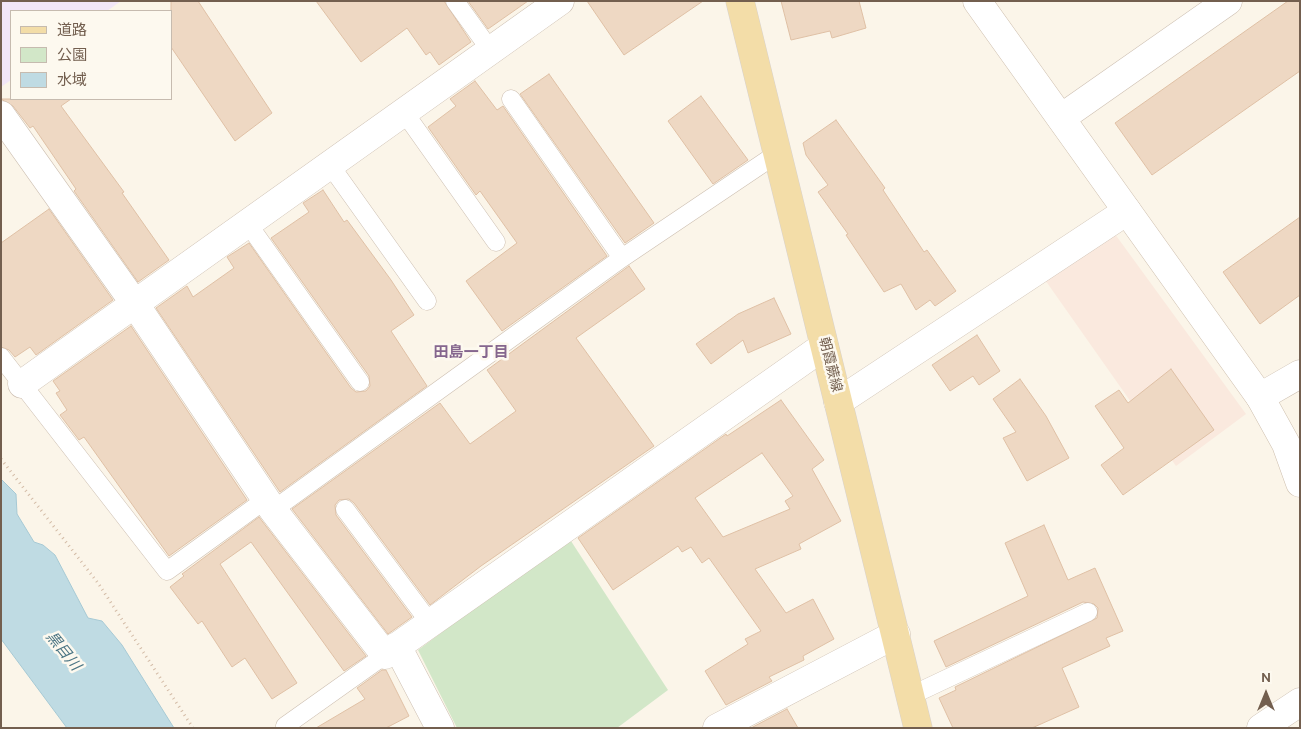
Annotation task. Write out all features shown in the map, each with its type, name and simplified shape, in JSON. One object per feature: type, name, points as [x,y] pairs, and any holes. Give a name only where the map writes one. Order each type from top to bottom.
[{"type":"main road","name":"朝霞蕨線","points":[[740,1],[918,728]]},
{"type":"street","points":[[22,384],[560,1]]},
{"type":"street","points":[[977,1],[1260,396],[1286,444],[1300,484]]},
{"type":"street","points":[[1060,118],[1228,1]]},
{"type":"street","points":[[1,115],[134,304],[269,505],[391,650],[440,728]]},
{"type":"street","points":[[838,402],[1127,211]]},
{"type":"street","points":[[391,650],[824,346]]},
{"type":"street","points":[[1260,396],[1300,374]]},
{"type":"street","points":[[717,728],[896,634]]},
{"type":"street","points":[[1260,728],[1300,702]]},
{"type":"lane","points":[[455,1],[491,51]]},
{"type":"lane","points":[[511,99],[622,258]]},
{"type":"lane","points":[[404,112],[496,242]]},
{"type":"lane","points":[[1,357],[166,571],[269,505],[622,258],[778,153]]},
{"type":"lane","points":[[330,165],[427,301]]},
{"type":"lane","points":[[248,224],[360,382]]},
{"type":"lane","points":[[344,509],[430,623]]},
{"type":"lane","points":[[910,696],[1088,612]]},
{"type":"lane","points":[[285,726],[391,650]]},
{"type":"path","points":[[1,459],[98,583],[193,728]]},
{"type":"shaded area","points":[[1,1],[121,1],[108,10],[10,10],[10,81],[1,87]]},
{"type":"shaded area","points":[[1112,230],[1246,414],[1176,466],[1043,277]]},
{"type":"green space","points":[[569,538],[668,690],[617,728],[457,728],[418,650]]},
{"type":"water","name":"黒目川","points":[[1,479],[16,494],[17,514],[34,542],[43,545],[55,555],[88,618],[102,621],[122,645],[174,728],[67,728],[1,639]]},
{"type":"building","points":[[171,1],[198,1],[272,113],[235,141],[172,48]]},
{"type":"building","points":[[316,1],[444,1],[471,42],[439,65],[430,52],[426,55],[407,28],[361,62]]},
{"type":"building","points":[[468,1],[528,1],[488,29]]},
{"type":"building","points":[[587,1],[703,1],[624,55]]},
{"type":"building","points":[[781,1],[859,1],[866,28],[832,38],[830,31],[791,40]]},
{"type":"building","points":[[1288,1],[1300,1],[1300,71],[1152,175],[1115,123]]},
{"type":"building","points":[[549,74],[654,223],[625,243],[520,94]]},
{"type":"building","points":[[475,81],[497,110],[503,106],[607,256],[502,331],[466,281],[517,243],[480,191],[476,195],[428,127],[456,106],[450,99]]},
{"type":"building","points":[[701,96],[748,160],[713,184],[668,121]]},
{"type":"building","points":[[1,99],[70,100],[61,106],[124,192],[122,193],[169,260],[138,282],[74,191],[76,189],[33,126],[30,128],[13,106]]},
{"type":"building","points":[[836,120],[885,188],[883,190],[924,252],[927,250],[956,291],[935,306],[930,300],[916,310],[901,284],[884,292],[846,235],[848,234],[818,192],[828,185],[806,155],[803,143]]},
{"type":"building","points":[[323,190],[344,222],[347,220],[391,280],[414,315],[391,331],[427,386],[280,492],[156,308],[187,286],[193,297],[234,268],[227,257],[249,243],[351,388],[356,392],[366,391],[370,386],[369,376],[271,238],[309,212],[303,203]]},
{"type":"building","points":[[49,209],[113,300],[36,355],[30,347],[15,357],[9,350],[1,347],[1,243]]},
{"type":"building","points":[[1300,217],[1300,295],[1260,324],[1223,272]]},
{"type":"building","points":[[629,266],[645,289],[576,338],[654,446],[481,566],[430,605],[354,503],[349,499],[339,500],[335,505],[336,515],[412,617],[388,634],[292,509],[440,403],[470,444],[516,411],[487,370]]},
{"type":"building","points":[[774,298],[791,334],[748,353],[743,340],[711,364],[696,344],[738,314]]},
{"type":"building","points":[[131,326],[247,500],[169,556],[84,437],[79,440],[60,415],[67,410],[56,393],[60,391],[53,381]]},
{"type":"building","points":[[977,335],[1000,371],[979,385],[973,376],[950,391],[932,365]]},
{"type":"building","points":[[1171,369],[1214,430],[1123,495],[1101,465],[1124,448],[1095,406],[1119,390],[1128,403]]},
{"type":"building","points":[[1020,379],[1046,416],[1069,458],[1027,481],[1003,438],[1016,432],[993,399]]},
{"type":"building","points":[[781,400],[824,460],[812,469],[841,521],[799,544],[801,549],[755,569],[786,613],[813,599],[834,639],[803,656],[804,660],[769,677],[772,681],[726,705],[705,671],[748,644],[745,639],[761,631],[709,558],[702,563],[691,547],[682,552],[678,546],[613,590],[578,538],[726,434],[727,436]],"holes":[[[762,453],[793,496],[785,501],[790,509],[723,537],[695,498]]]},
{"type":"building","points":[[259,517],[366,656],[344,671],[251,542],[220,564],[297,683],[272,699],[245,658],[232,667],[202,621],[198,624],[170,587],[184,576],[182,574]]},
{"type":"building","points":[[1044,525],[1068,580],[1095,568],[1123,631],[1106,638],[1110,646],[1062,668],[1079,707],[1032,728],[953,728],[939,698],[956,690],[955,687],[1097,618],[1098,608],[1094,604],[1083,602],[946,667],[934,641],[1028,596],[1005,543]]},
{"type":"building","points":[[382,670],[386,670],[409,716],[386,728],[316,728],[365,699],[357,688]]},
{"type":"building","points":[[787,709],[798,728],[751,728]]},
{"type":"district","name":"田島一丁目","points":[[471,354]]}]
